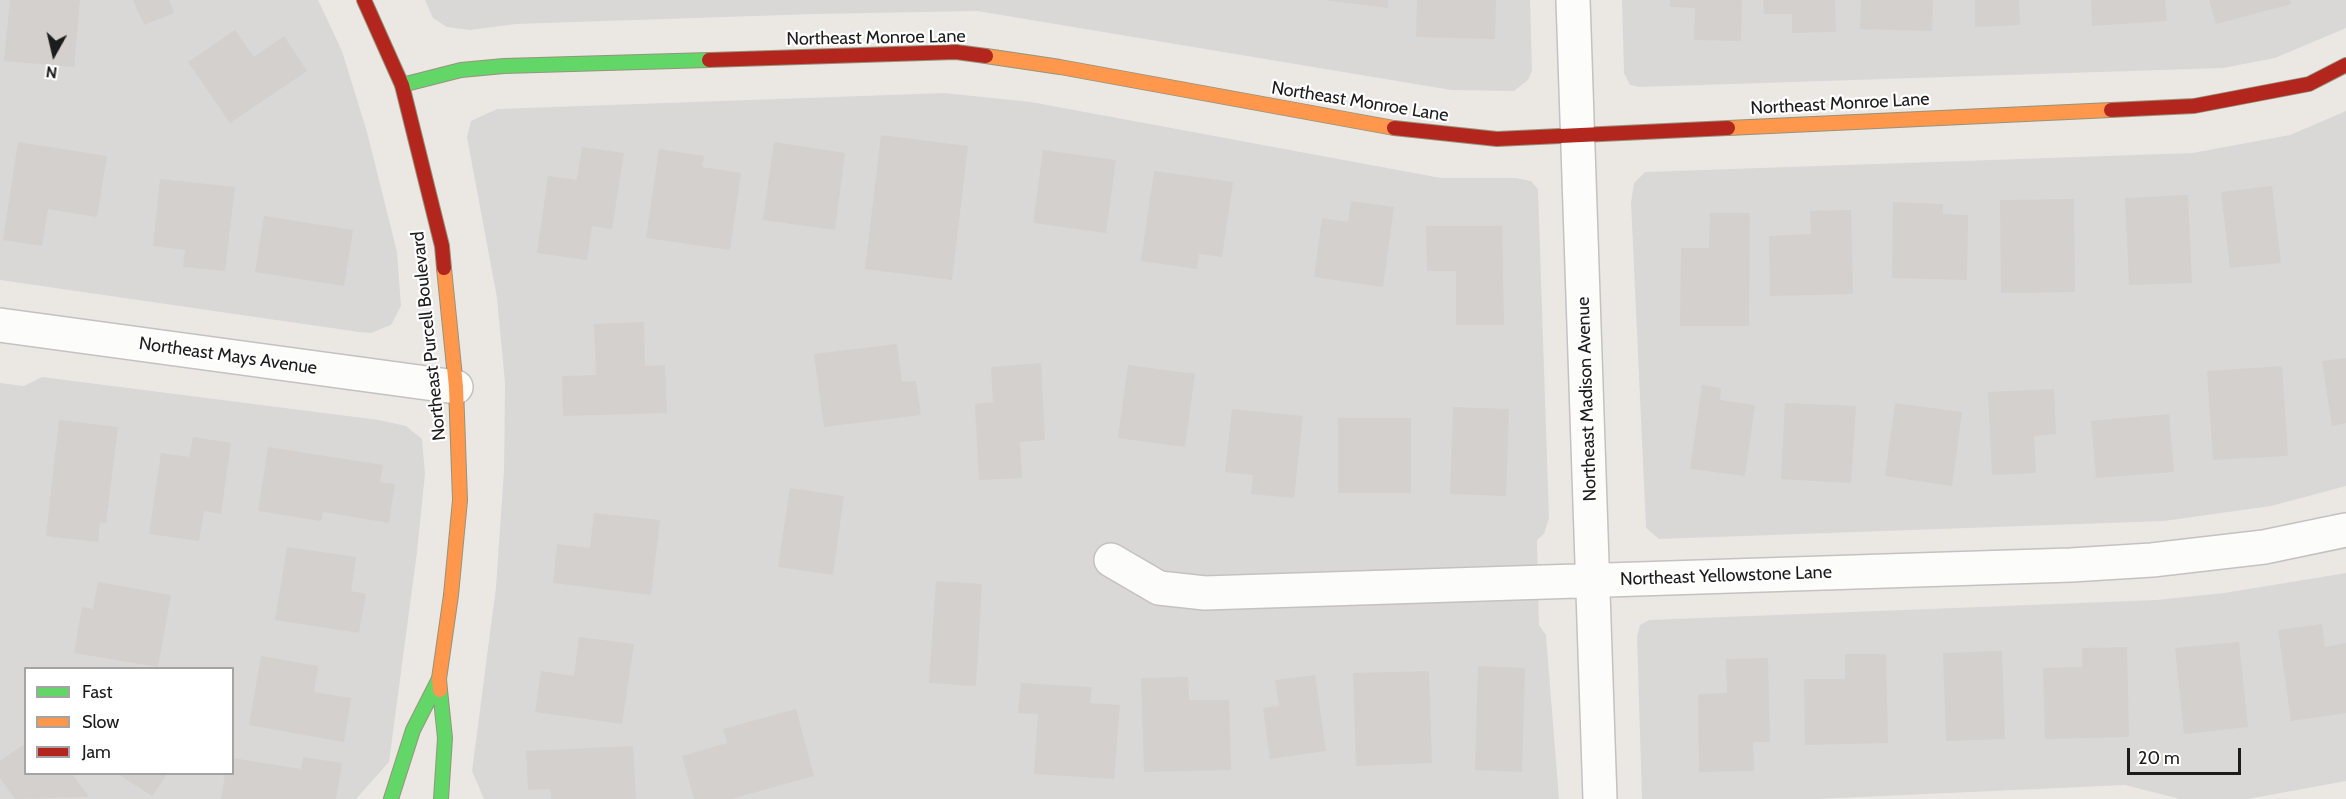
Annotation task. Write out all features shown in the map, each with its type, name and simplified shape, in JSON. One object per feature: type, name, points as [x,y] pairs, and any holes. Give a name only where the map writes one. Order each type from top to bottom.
[{"type":"street","name":"Northeast Purcell Boulevard","points":[[364,0],[402,85],[442,246],[456,387],[460,500],[451,595],[439,679],[445,738],[441,799]]},
{"type":"street","name":"Northeast Madison Avenue","points":[[1573,0],[1600,799]]},
{"type":"street","name":"Northeast Monroe Lane","points":[[402,85],[461,70],[504,66],[956,52],[1060,67],[1414,132],[1497,139],[2194,106],[2309,84],[2346,65]]},
{"type":"street","name":"Northeast Mays Avenue","points":[[0,326],[456,387]]},
{"type":"street","name":"Northeast Yellowstone Lane","points":[[1111,560],[1159,588],[1205,593],[2059,566],[2152,560],[2264,548],[2346,530]]},
{"type":"street","name":"Northeast Purcell Boulevard","points":[[391,799],[413,730],[439,679]]},
{"type":"shaded area","points":[[0,0],[318,0],[342,51],[367,132],[397,252],[401,306],[391,325],[371,333],[359,332],[0,280]]},
{"type":"shaded area","points":[[425,0],[1530,0],[1532,71],[1528,80],[1514,91],[1451,90],[977,11],[516,24],[470,30],[447,27],[433,18]]},
{"type":"shaded area","points":[[1622,0],[2346,0],[2346,28],[2275,58],[2223,68],[1640,87],[1630,85],[1624,73]]},
{"type":"shaded area","points":[[944,93],[1031,102],[1441,178],[1516,178],[1531,181],[1538,189],[1549,518],[1544,534],[1537,540],[1539,625],[1546,635],[1559,799],[484,799],[472,771],[496,587],[504,470],[505,383],[497,298],[467,137],[471,121],[497,109]]},
{"type":"shaded area","points":[[2346,111],[2346,486],[2271,506],[2164,521],[1659,539],[1646,528],[1631,203],[1634,183],[1645,172],[2192,153],[2290,135]]},
{"type":"shaded area","points":[[42,377],[379,420],[406,426],[422,439],[425,474],[389,762],[356,799],[0,799],[0,383],[24,386]]},
{"type":"shaded area","points":[[2346,573],[2346,781],[2248,799],[2180,799],[2125,785],[1817,799],[1642,799],[1637,636],[1640,625],[1649,620],[2156,600],[2224,593]]},
{"type":"building","points":[[10,0],[80,0],[74,67],[4,61]]},
{"type":"building","points":[[133,0],[169,0],[174,13],[144,25]]},
{"type":"building","points":[[1324,0],[1388,0],[1388,8]]},
{"type":"building","points":[[1417,0],[1496,0],[1495,39],[1416,37]]},
{"type":"building","points":[[1670,0],[1742,0],[1741,41],[1694,40],[1695,8],[1670,7]]},
{"type":"building","points":[[1763,0],[1835,0],[1836,32],[1792,33],[1792,14],[1764,14]]},
{"type":"building","points":[[1861,0],[1933,0],[1932,31],[1860,29]]},
{"type":"building","points":[[1975,0],[2019,0],[2020,25],[1975,27]]},
{"type":"building","points":[[2091,0],[2165,0],[2167,21],[2092,26]]},
{"type":"building","points":[[2209,0],[2290,0],[2291,4],[2216,24]]},
{"type":"building","points":[[235,30],[254,57],[284,36],[307,71],[230,123],[188,62]]},
{"type":"building","points":[[881,135],[968,146],[952,280],[865,269]]},
{"type":"building","points":[[18,142],[107,156],[97,217],[48,209],[42,246],[3,240]]},
{"type":"building","points":[[774,142],[845,153],[835,230],[763,220]]},
{"type":"building","points":[[582,147],[624,153],[612,229],[592,226],[587,260],[537,253],[548,176],[577,180]]},
{"type":"building","points":[[659,149],[704,156],[702,167],[741,173],[730,250],[646,238]]},
{"type":"building","points":[[1043,150],[1116,160],[1106,233],[1033,223]]},
{"type":"building","points":[[1154,171],[1233,182],[1222,257],[1199,254],[1197,269],[1141,261]]},
{"type":"building","points":[[160,179],[235,187],[225,271],[183,267],[185,250],[153,246]]},
{"type":"building","points":[[2272,186],[2281,263],[2230,268],[2221,192]]},
{"type":"building","points":[[2188,195],[2192,283],[2129,285],[2125,198]]},
{"type":"building","points":[[2074,199],[2075,292],[2001,293],[2000,200]]},
{"type":"building","points":[[1351,201],[1394,207],[1383,287],[1314,277],[1322,218],[1348,222]]},
{"type":"building","points":[[1893,202],[1943,204],[1943,214],[1968,215],[1967,280],[1892,278]]},
{"type":"building","points":[[1851,210],[1853,294],[1770,296],[1769,236],[1811,234],[1810,211]]},
{"type":"building","points":[[1710,213],[1750,213],[1749,326],[1680,326],[1681,248],[1709,248]]},
{"type":"building","points":[[264,216],[353,230],[344,286],[255,272]]},
{"type":"building","points":[[1426,226],[1502,226],[1504,325],[1456,325],[1456,271],[1427,271]]},
{"type":"building","points":[[644,322],[645,366],[665,365],[667,413],[563,416],[562,376],[596,375],[594,324]]},
{"type":"building","points":[[897,344],[902,382],[916,381],[921,415],[824,427],[814,354]]},
{"type":"building","points":[[2346,358],[2346,423],[2332,426],[2322,361]]},
{"type":"building","points":[[1041,363],[1045,440],[1020,442],[1022,478],[979,480],[975,404],[993,402],[991,367]]},
{"type":"building","points":[[1128,365],[1195,374],[1185,447],[1118,438]]},
{"type":"building","points":[[2282,366],[2288,456],[2213,460],[2207,371]]},
{"type":"building","points":[[1702,385],[1721,388],[1720,400],[1755,405],[1745,476],[1690,469]]},
{"type":"building","points":[[2054,389],[2056,434],[2034,436],[2036,473],[1992,475],[1988,392]]},
{"type":"building","points":[[1785,403],[1856,406],[1851,483],[1781,479]]},
{"type":"building","points":[[1895,403],[1962,412],[1952,486],[1885,476]]},
{"type":"building","points":[[1453,407],[1509,409],[1506,496],[1450,494]]},
{"type":"building","points":[[1232,409],[1303,416],[1294,498],[1251,494],[1253,475],[1225,472]]},
{"type":"building","points":[[2169,414],[2174,472],[2096,478],[2091,421]]},
{"type":"building","points":[[1338,418],[1411,418],[1411,493],[1338,493]]},
{"type":"building","points":[[59,420],[118,427],[106,523],[100,522],[98,542],[46,536]]},
{"type":"building","points":[[193,437],[231,443],[221,514],[204,511],[199,541],[149,534],[161,453],[189,457]]},
{"type":"building","points":[[268,447],[383,465],[380,482],[395,484],[389,523],[323,512],[321,521],[258,511]]},
{"type":"building","points":[[790,488],[844,496],[833,575],[778,567]]},
{"type":"building","points":[[594,513],[660,520],[651,595],[553,583],[557,544],[590,548]]},
{"type":"building","points":[[287,547],[356,557],[351,591],[366,594],[359,633],[275,620]]},
{"type":"building","points":[[936,581],[982,584],[976,686],[929,683]]},
{"type":"building","points":[[98,582],[171,595],[158,667],[74,653],[82,607],[93,609]]},
{"type":"building","points":[[2322,624],[2325,647],[2346,643],[2346,713],[2291,721],[2278,630]]},
{"type":"building","points":[[579,637],[634,644],[622,724],[535,712],[541,671],[574,676]]},
{"type":"building","points":[[2239,642],[2248,727],[2184,734],[2175,648]]},
{"type":"building","points":[[2127,647],[2129,737],[2045,739],[2043,668],[2082,667],[2082,648]]},
{"type":"building","points":[[2002,651],[2005,739],[1946,741],[1943,653]]},
{"type":"building","points":[[1845,654],[1886,654],[1888,743],[1805,745],[1804,679],[1845,679]]},
{"type":"building","points":[[261,656],[318,666],[314,692],[351,698],[344,742],[249,725]]},
{"type":"building","points":[[1768,658],[1770,742],[1753,742],[1754,771],[1699,772],[1698,694],[1727,693],[1726,659]]},
{"type":"building","points":[[1478,666],[1525,668],[1522,772],[1475,770]]},
{"type":"building","points":[[1429,671],[1432,763],[1356,766],[1353,673]]},
{"type":"building","points":[[1315,675],[1326,751],[1270,759],[1263,708],[1279,706],[1275,680]]},
{"type":"building","points":[[1188,677],[1189,700],[1229,700],[1231,770],[1144,772],[1141,678]]},
{"type":"building","points":[[1021,683],[1092,687],[1090,703],[1120,705],[1114,779],[1034,774],[1038,714],[1018,713]]},
{"type":"building","points":[[796,709],[814,776],[731,799],[694,799],[682,756],[727,743],[723,729]]},
{"type":"building","points":[[24,744],[24,775],[73,775],[89,797],[15,799],[0,778],[0,761]]},
{"type":"building","points":[[633,746],[636,799],[551,799],[550,789],[528,790],[526,751]]},
{"type":"building","points":[[303,757],[342,763],[336,799],[221,799],[225,775],[234,775],[234,758],[301,769]]},
{"type":"building","points":[[120,775],[166,775],[152,796]]},
{"type":"traffic: fast","points":[[402,85],[461,70],[504,66],[709,60]]},
{"type":"traffic: fast","points":[[391,799],[413,730],[439,679]]},
{"type":"traffic: fast","points":[[440,690],[445,738],[441,799]]},
{"type":"traffic: slow","points":[[986,56],[1060,67],[1394,128]]},
{"type":"traffic: slow","points":[[1728,128],[2111,110]]},
{"type":"traffic: slow","points":[[440,690],[439,679],[451,595],[460,500],[456,387],[444,268]]},
{"type":"traffic: jam","points":[[364,0],[402,85],[442,246],[444,268]]},
{"type":"traffic: jam","points":[[709,60],[956,52],[986,56]]},
{"type":"traffic: jam","points":[[2111,110],[2194,106],[2309,84],[2346,65]]},
{"type":"traffic: jam","points":[[1394,128],[1497,139],[1728,128]]}]
